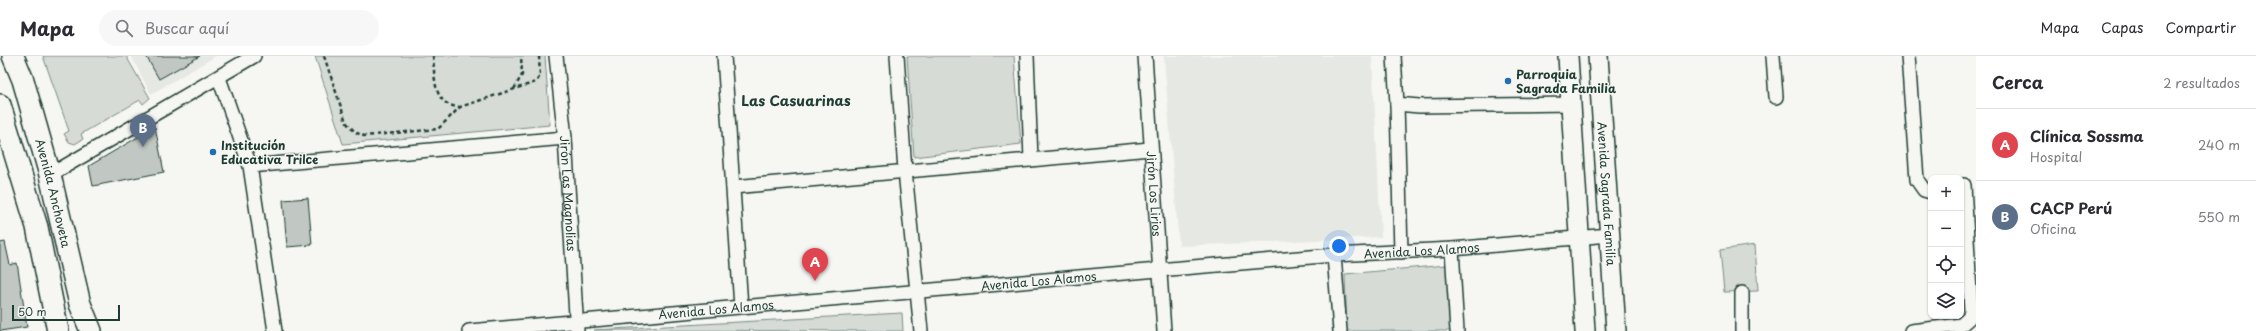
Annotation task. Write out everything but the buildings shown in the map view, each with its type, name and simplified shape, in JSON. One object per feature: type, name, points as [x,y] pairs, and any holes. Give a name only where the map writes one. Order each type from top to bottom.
[{"type":"main road","name":"Avenida Anchoveta","points":[[14,56],[23,80],[50,175],[80,304],[91,331]]},
{"type":"main road","points":[[1568,56],[1585,331]]},
{"type":"main road","name":"Avenida Sagrada Familia","points":[[1598,56],[1616,331]]},
{"type":"main road","points":[[0,105],[37,227],[58,331]]},
{"type":"street","points":[[50,175],[219,78],[254,56]]},
{"type":"street","name":"Jirón Las Magnolias","points":[[556,56],[565,138],[576,327]]},
{"type":"street","points":[[724,56],[741,307]]},
{"type":"street","points":[[897,56],[905,171],[921,331]]},
{"type":"street","points":[[1028,56],[1031,160]]},
{"type":"street","name":"Jirón Los Lirios","points":[[1145,56],[1158,270],[1164,331]]},
{"type":"street","points":[[1394,56],[1397,104],[1401,252]]},
{"type":"street","points":[[1568,56],[1573,56]]},
{"type":"street","points":[[1774,56],[1776,97]]},
{"type":"street","points":[[1908,56],[1917,180],[1924,190],[1928,191]]},
{"type":"street","points":[[219,78],[250,166],[275,331]]},
{"type":"street","points":[[1397,104],[1419,106],[1572,104]]},
{"type":"street","points":[[250,166],[565,138]]},
{"type":"street","points":[[733,187],[1150,150]]},
{"type":"street","points":[[1918,331],[1961,325],[1969,318],[1971,311],[1967,184]]},
{"type":"street","name":"Avenida Los Alamos","points":[[469,331],[576,327],[741,307],[1334,255],[1452,249],[1609,235]]},
{"type":"street","points":[[1452,249],[1457,331]]},
{"type":"street","points":[[1334,255],[1340,331]]},
{"type":"street","points":[[1742,293],[1742,331]]},
{"type":"path","points":[[324,56],[346,122],[359,134],[364,136],[435,130],[443,126],[460,107],[526,86],[540,78],[539,56]]},
{"type":"path","points":[[433,56],[438,95],[448,104],[460,107]]},
{"type":"path","points":[[521,56],[521,79],[526,86]]},
{"type":"path","points":[[513,90],[521,79]]},
{"type":"shaded area","points":[[43,56],[126,56],[150,98],[143,104],[140,100],[81,134],[83,139],[75,144],[69,142],[64,134],[69,131]]},
{"type":"shaded area","points":[[131,56],[216,56],[151,94]]},
{"type":"shaded area","points":[[315,56],[545,56],[550,125],[343,144]]},
{"type":"shaded area","points":[[907,56],[1014,56],[1021,144],[914,157]]},
{"type":"shaded area","points":[[1164,56],[1372,56],[1381,237],[1179,246]]},
{"type":"shaded area","points":[[1755,245],[1758,291],[1724,292],[1720,250]]},
{"type":"shaded area","points":[[1447,265],[1451,331],[1347,331],[1345,274]]},
{"type":"shaded area","points":[[902,313],[903,331],[594,330]]},
{"type":"place","name":"Parroquia Sagrada Familia","points":[[1508,81]]},
{"type":"place","name":"CACP Perú","points":[[143,147]]},
{"type":"place","name":"Institución Educativa Trilce","points":[[213,152]]},
{"type":"place","name":"Clínica Sossma","points":[[815,281]]},
{"type":"district","name":"Las Casuarinas","points":[[796,100]]}]
